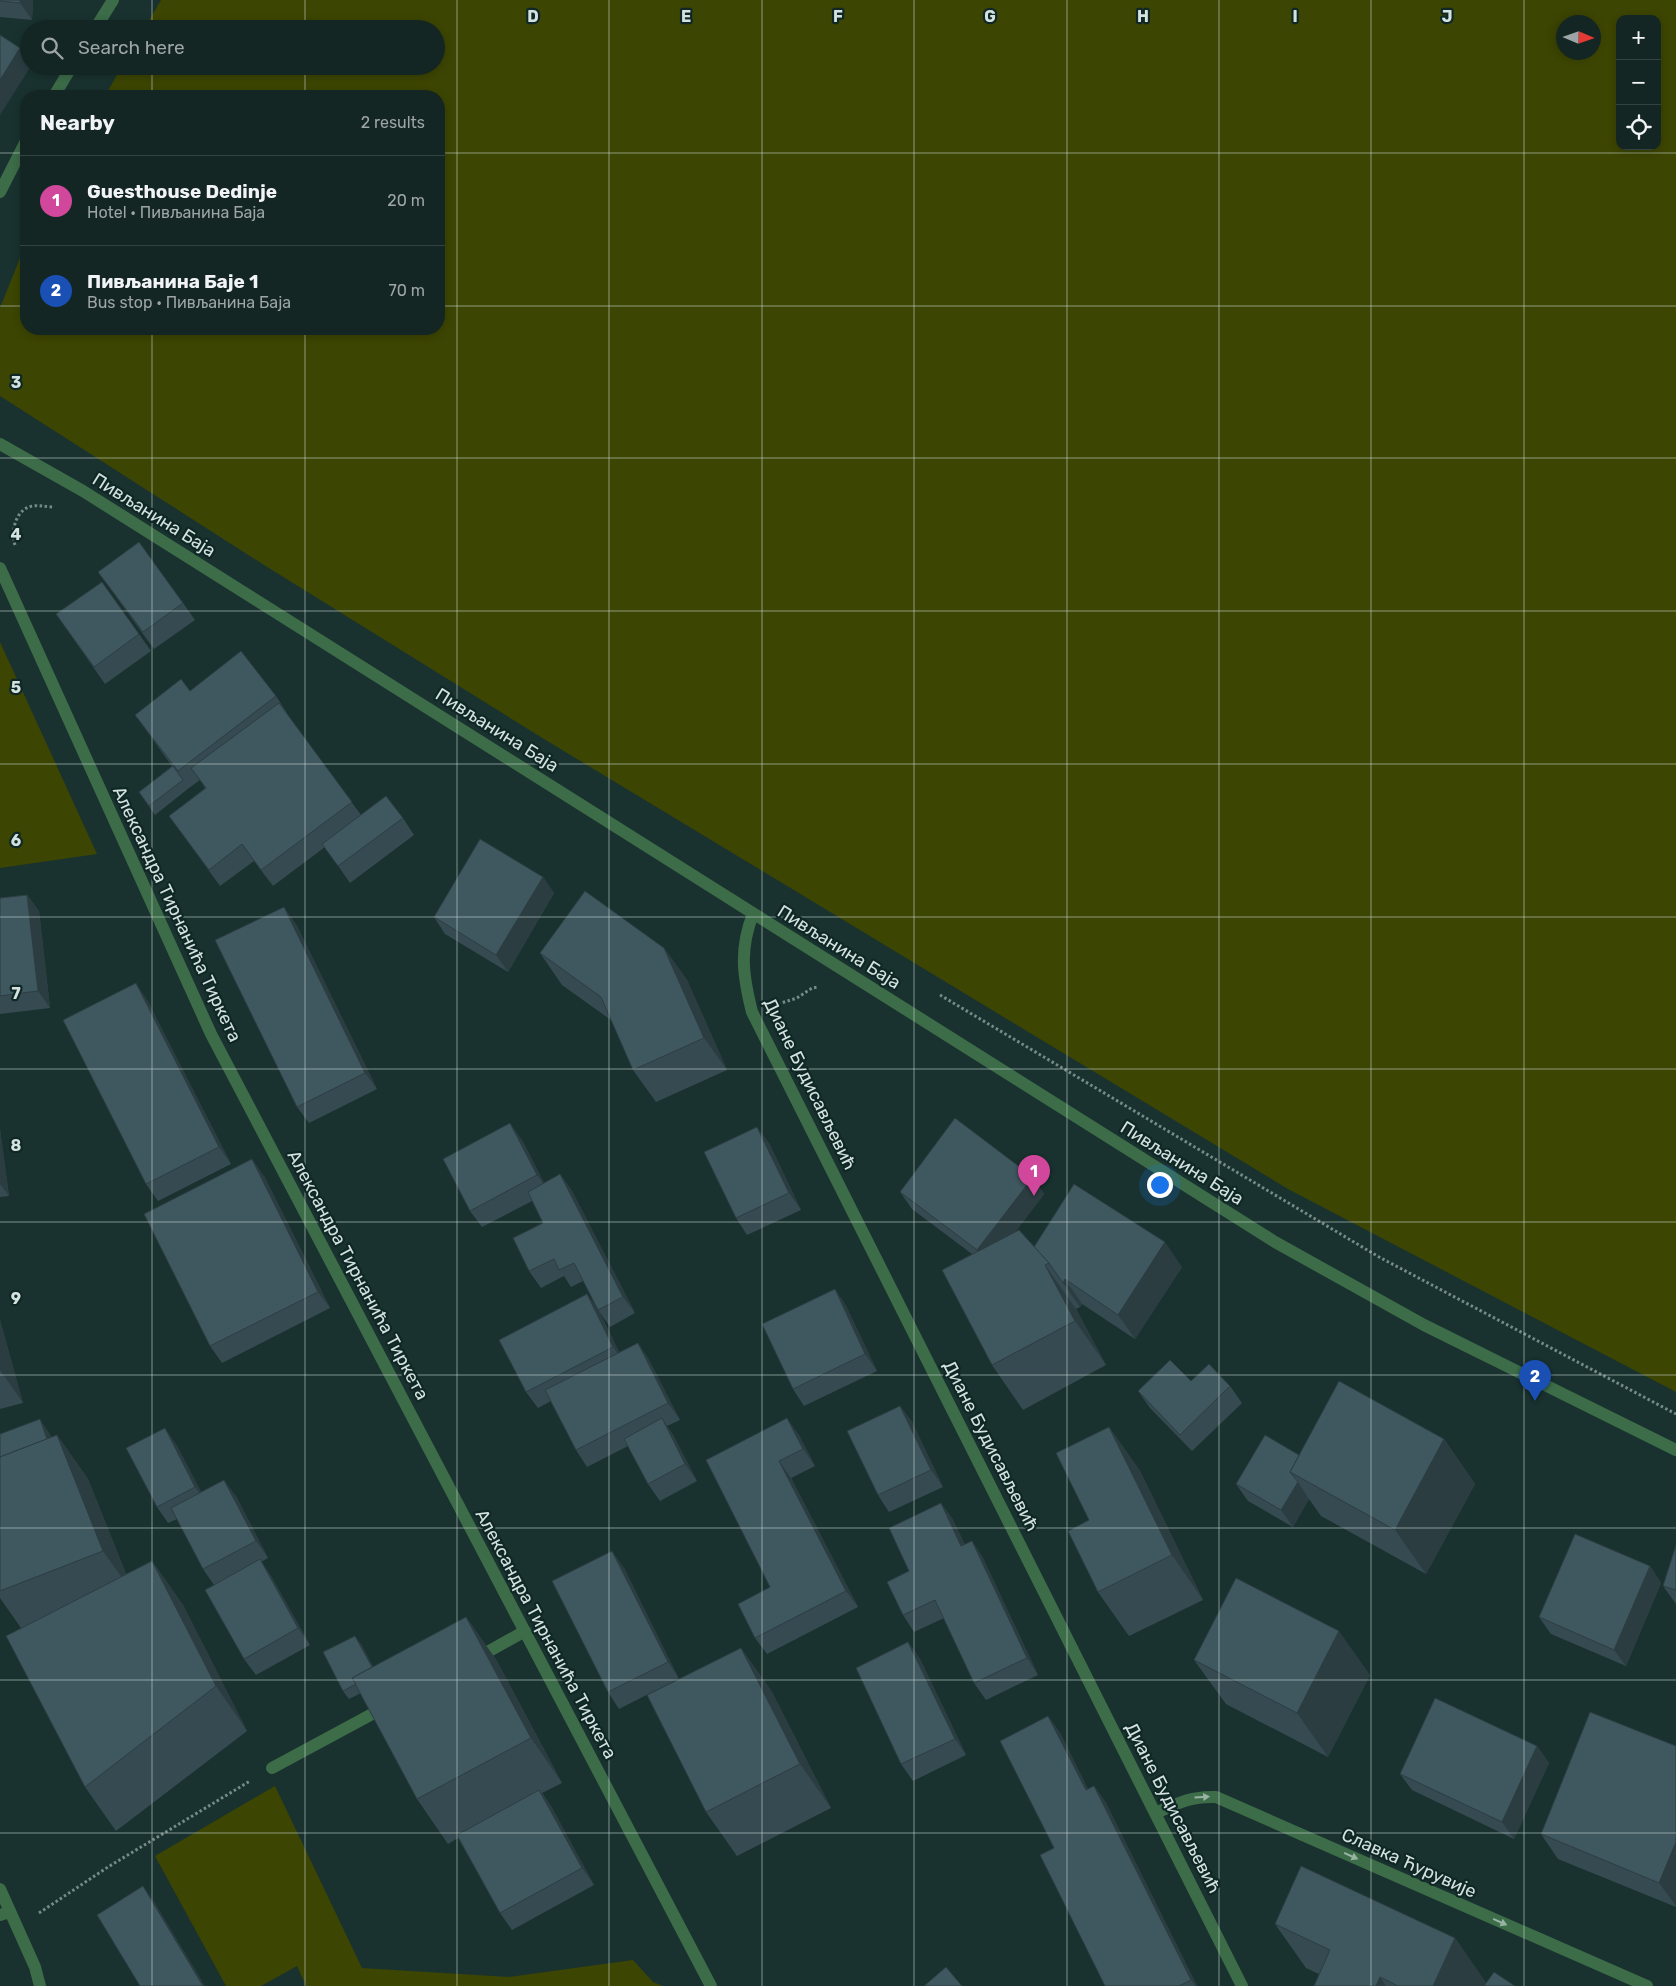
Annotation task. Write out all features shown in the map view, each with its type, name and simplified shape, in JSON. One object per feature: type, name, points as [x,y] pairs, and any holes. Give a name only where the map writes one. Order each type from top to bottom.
[{"type":"street","points":[[100,20],[112,0]]},
{"type":"street","points":[[58,90],[67,75]]},
{"type":"street","points":[[0,192],[20,152]]},
{"type":"street","name":"Пивљанина Баја","points":[[0,444],[83,492],[1266,1236],[1432,1330],[1676,1450]]},
{"type":"street","name":"Александра Тирнанића Тиркета","points":[[0,568],[211,1034],[711,1986]]},
{"type":"street","name":"Диане Будисављевић","points":[[753,914],[746,932],[743,956],[744,978],[752,1012],[1242,1986]]},
{"type":"street","points":[[464,1664],[525,1631]]},
{"type":"street","points":[[272,1768],[394,1702]]},
{"type":"street","name":"Славка Ћурувије","points":[[1156,1813],[1186,1799],[1200,1796],[1216,1797],[1647,1986]]},
{"type":"street","points":[[0,1890],[5,1914],[18,1927],[35,1967],[40,1986]]},
{"type":"path","points":[[16,546],[13,539],[15,523],[21,512],[31,506],[43,506],[59,508],[72,515],[83,492]]},
{"type":"path","points":[[936,993],[1379,1257],[1676,1414]]},
{"type":"path","points":[[18,1927],[108,1867],[272,1768]]},
{"type":"green space","points":[[161,0],[1676,0],[1676,1392],[1288,1189],[544,739],[264,565],[0,396],[0,308],[20,258],[20,335],[445,335],[445,90],[108,90],[117,75],[445,75],[445,20],[149,20]]},
{"type":"green space","points":[[0,642],[97,854],[0,868]]},
{"type":"green space","points":[[275,1786],[362,1968],[509,1977],[633,1960],[653,1982],[663,1986],[306,1986],[297,1966],[261,1986],[226,1986],[155,1856]]},
{"type":"building","points":[[20,0],[20,3],[0,1]]},
{"type":"building","points":[[0,35],[20,48],[0,80]]},
{"type":"building","points":[[139,542],[183,603],[143,632],[98,572]]},
{"type":"building","points":[[102,582],[139,634],[94,667],[56,614]]},
{"type":"building","points":[[241,651],[276,696],[178,771],[135,715],[181,679],[190,691]]},
{"type":"building","points":[[279,703],[352,802],[261,870],[242,844],[209,870],[169,816],[206,788],[191,768]]},
{"type":"building","points":[[173,766],[183,780],[149,806],[139,792]]},
{"type":"building","points":[[386,796],[403,818],[338,866],[322,844]]},
{"type":"building","points":[[480,839],[543,877],[496,955],[434,917]]},
{"type":"building","points":[[585,891],[664,948],[704,1038],[633,1070],[601,997],[540,953]]},
{"type":"building","points":[[27,895],[38,991],[0,996],[0,898]]},
{"type":"building","points":[[284,907],[365,1073],[297,1107],[215,940]]},
{"type":"building","points":[[136,983],[219,1147],[146,1184],[63,1020]]},
{"type":"building","points":[[955,1118],[1033,1177],[977,1250],[900,1192]]},
{"type":"building","points":[[510,1123],[537,1175],[470,1211],[443,1159]]},
{"type":"building","points":[[757,1127],[789,1193],[736,1218],[704,1152]]},
{"type":"building","points":[[252,1159],[318,1292],[210,1346],[144,1214]]},
{"type":"building","points":[[560,1174],[623,1297],[598,1310],[574,1263],[559,1270],[554,1259],[529,1271],[513,1238],[543,1223],[528,1192]]},
{"type":"building","points":[[1074,1184],[1165,1242],[1118,1315],[1065,1279],[1063,1283],[1049,1263],[1034,1247]]},
{"type":"building","points":[[1019,1230],[1049,1263],[1045,1265],[1075,1321],[992,1365],[942,1270]]},
{"type":"building","points":[[835,1289],[865,1354],[793,1389],[762,1324]]},
{"type":"building","points":[[587,1294],[613,1347],[526,1392],[499,1340]]},
{"type":"building","points":[[638,1343],[668,1403],[576,1450],[545,1390]]},
{"type":"building","points":[[1170,1360],[1191,1381],[1209,1364],[1230,1386],[1180,1435],[1138,1391]]},
{"type":"building","points":[[1339,1381],[1444,1439],[1395,1530],[1290,1472]]},
{"type":"building","points":[[900,1406],[931,1470],[878,1495],[847,1431]]},
{"type":"building","points":[[662,1418],[685,1464],[648,1484],[624,1439]]},
{"type":"building","points":[[787,1418],[803,1449],[779,1461],[846,1591],[755,1638],[738,1604],[770,1587],[706,1460]]},
{"type":"building","points":[[40,1419],[47,1439],[0,1457],[0,1434]]},
{"type":"building","points":[[1109,1427],[1172,1555],[1098,1592],[1068,1531],[1089,1520],[1056,1453]]},
{"type":"building","points":[[165,1428],[195,1487],[157,1507],[126,1448]]},
{"type":"building","points":[[57,1435],[103,1551],[0,1591],[0,1457]]},
{"type":"building","points":[[1265,1435],[1299,1455],[1290,1472],[1298,1482],[1281,1510],[1236,1484]]},
{"type":"building","points":[[224,1480],[256,1541],[203,1569],[171,1508]]},
{"type":"building","points":[[941,1503],[961,1546],[972,1541],[1027,1658],[974,1683],[935,1600],[903,1615],[887,1582],[909,1571],[889,1528]]},
{"type":"building","points":[[1575,1534],[1650,1566],[1614,1650],[1539,1617]]},
{"type":"building","points":[[1676,1545],[1676,1590],[1663,1586]]},
{"type":"building","points":[[612,1551],[668,1662],[608,1692],[552,1581]]},
{"type":"building","points":[[260,1559],[298,1628],[244,1659],[205,1590]]},
{"type":"building","points":[[152,1561],[216,1686],[85,1787],[6,1636]]},
{"type":"building","points":[[1236,1578],[1339,1631],[1297,1713],[1194,1660]]},
{"type":"building","points":[[466,1617],[531,1738],[417,1799],[352,1678]]},
{"type":"building","points":[[355,1636],[372,1667],[352,1678],[356,1684],[343,1691],[323,1652]]},
{"type":"building","points":[[908,1642],[955,1739],[901,1764],[856,1668]]},
{"type":"building","points":[[741,1648],[800,1764],[706,1812],[647,1695]]},
{"type":"building","points":[[1435,1698],[1537,1746],[1502,1822],[1400,1774]]},
{"type":"building","points":[[1590,1712],[1676,1746],[1676,1842],[1659,1883],[1541,1834]]},
{"type":"building","points":[[1048,1716],[1086,1790],[1094,1786],[1191,1980],[1179,1986],[1105,1986],[1040,1855],[1054,1848],[1000,1741]]},
{"type":"building","points":[[539,1790],[582,1868],[500,1913],[457,1835]]},
{"type":"building","points":[[1301,1866],[1455,1938],[1433,1986],[1398,1986],[1380,1977],[1376,1986],[1314,1986],[1330,1950],[1275,1924]]},
{"type":"building","points":[[143,1886],[203,1986],[140,1986],[97,1915]]},
{"type":"building","points":[[946,1967],[962,1986],[924,1986]]},
{"type":"building","points":[[1494,1972],[1515,1986],[1484,1986]]},
{"type":"place","name":"Guesthouse Dedinje","points":[[1034,1196]]},
{"type":"place","name":"Пивљанина Баје 1","points":[[1535,1401]]}]
